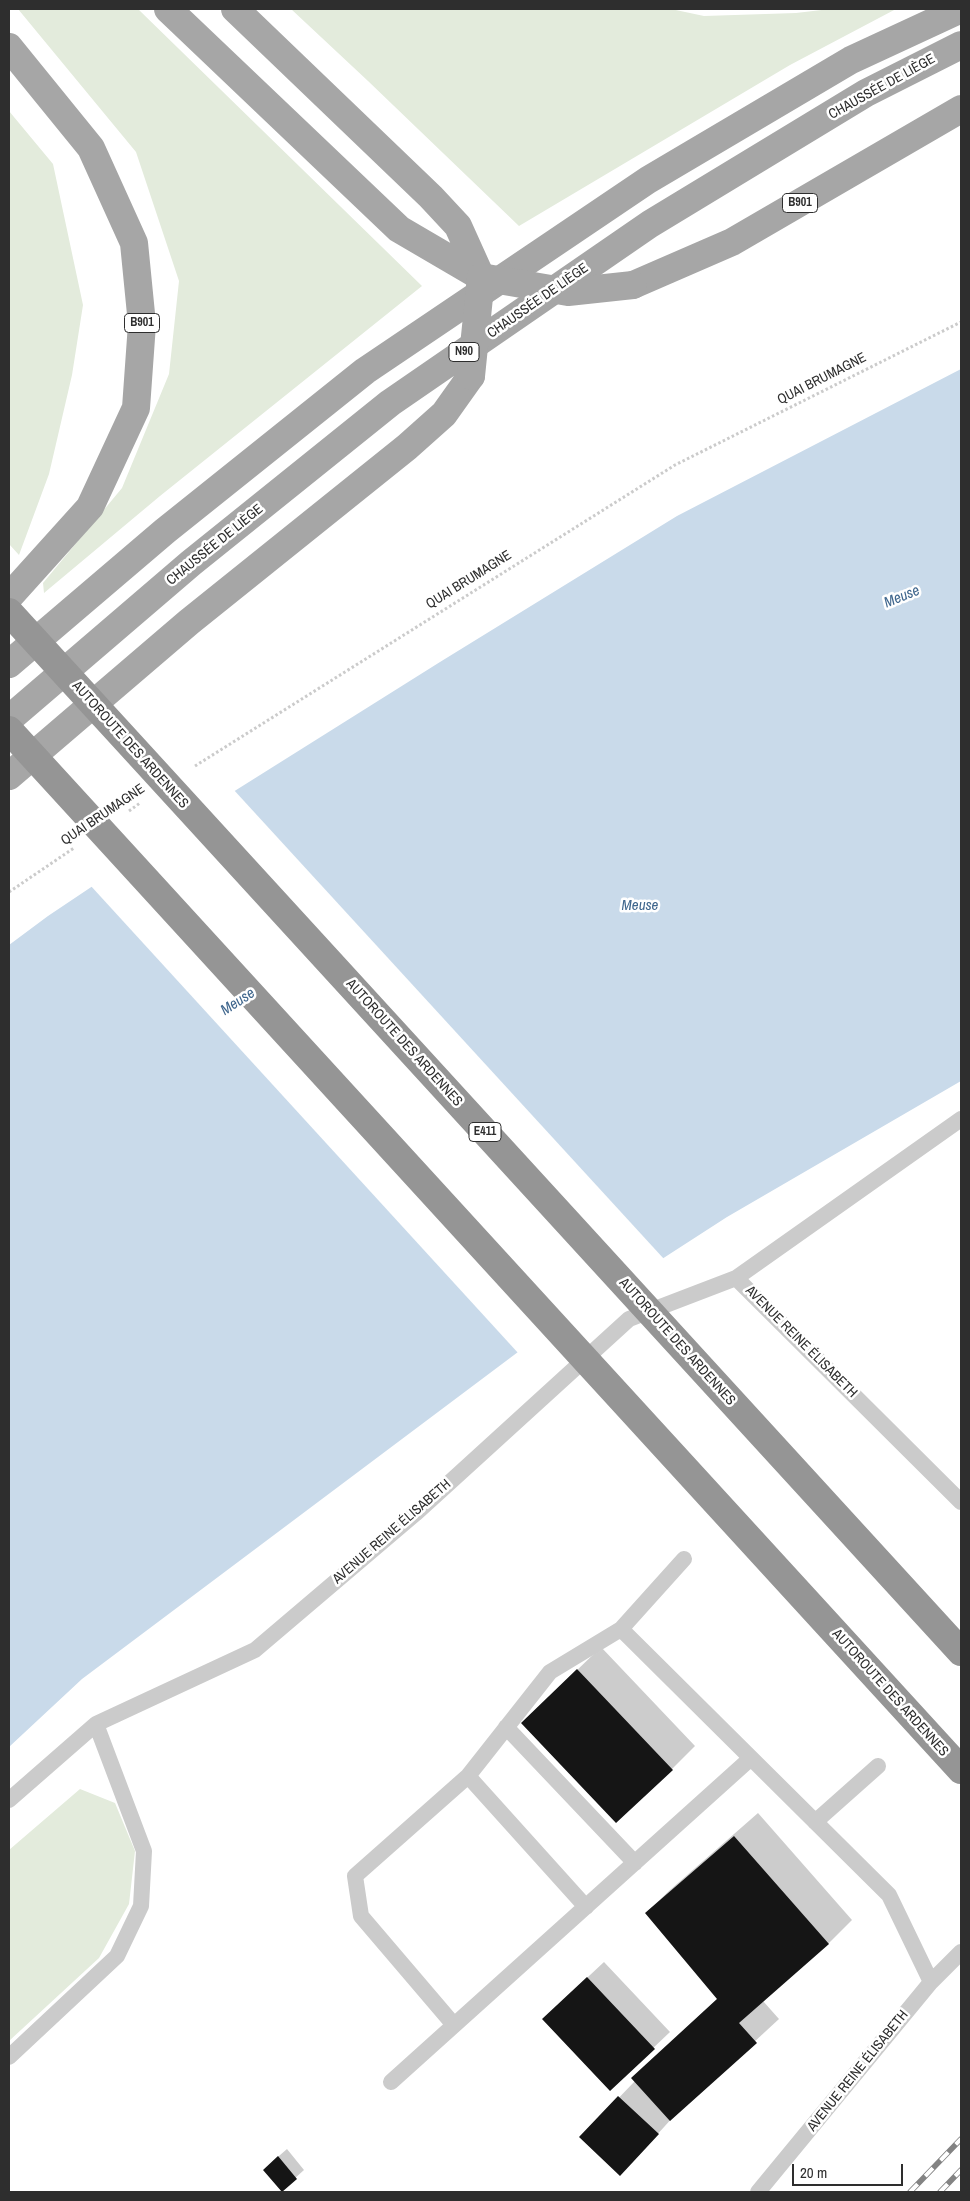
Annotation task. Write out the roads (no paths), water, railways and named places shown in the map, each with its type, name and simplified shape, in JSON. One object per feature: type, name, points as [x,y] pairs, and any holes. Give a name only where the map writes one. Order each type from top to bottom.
[{"type":"highway","name":"AUTOROUTE DES ARDENNES","points":[[9,612],[961,1652]]},
{"type":"highway","name":"AUTOROUTE DES ARDENNES","points":[[9,730],[961,1770]]},
{"type":"main road","name":"B901","points":[[168,9],[399,229],[481,277],[568,292],[633,285],[732,242],[961,109]]},
{"type":"main road","points":[[9,776],[189,622],[408,447],[444,414],[470,376],[481,277],[458,226],[431,197],[235,9]]},
{"type":"main road","points":[[9,664],[165,531],[365,371],[648,180],[851,60],[961,9]]},
{"type":"main road","name":"CHAUSSÉE DE LIÈGE","points":[[9,719],[191,563],[390,403],[650,224],[866,94],[961,45]]},
{"type":"main road","name":"B901","points":[[9,46],[91,148],[134,243],[142,324],[136,408],[90,508],[9,597]]},
{"type":"lane","points":[[736,1278],[961,1119]]},
{"type":"lane","name":"AVENUE REINE ÉLISABETH","points":[[9,1800],[96,1724],[255,1650],[415,1514],[629,1319],[736,1278],[961,1502]]},
{"type":"lane","points":[[454,2025],[360,1916],[355,1876],[468,1776],[550,1672],[621,1629],[684,1559]]},
{"type":"lane","points":[[621,1629],[889,1895],[931,1982]]},
{"type":"lane","points":[[9,2057],[117,1956],[141,1906],[144,1851],[96,1724]]},
{"type":"lane","points":[[506,1727],[635,1863]]},
{"type":"lane","points":[[391,2082],[751,1758]]},
{"type":"lane","points":[[815,1822],[878,1766]]},
{"type":"lane","points":[[468,1776],[586,1907]]},
{"type":"lane","name":"AVENUE REINE ÉLISABETH","points":[[758,2192],[931,1982],[961,1952]]},
{"type":"water","name":"Meuse","points":[[961,369],[961,1081],[727,1217],[518,1352],[82,1679],[9,1747],[9,945],[48,916],[233,792],[677,516]]},
{"type":"railway","points":[[910,2192],[961,2139]]},
{"type":"railway","points":[[940,2192],[961,2170]]}]
